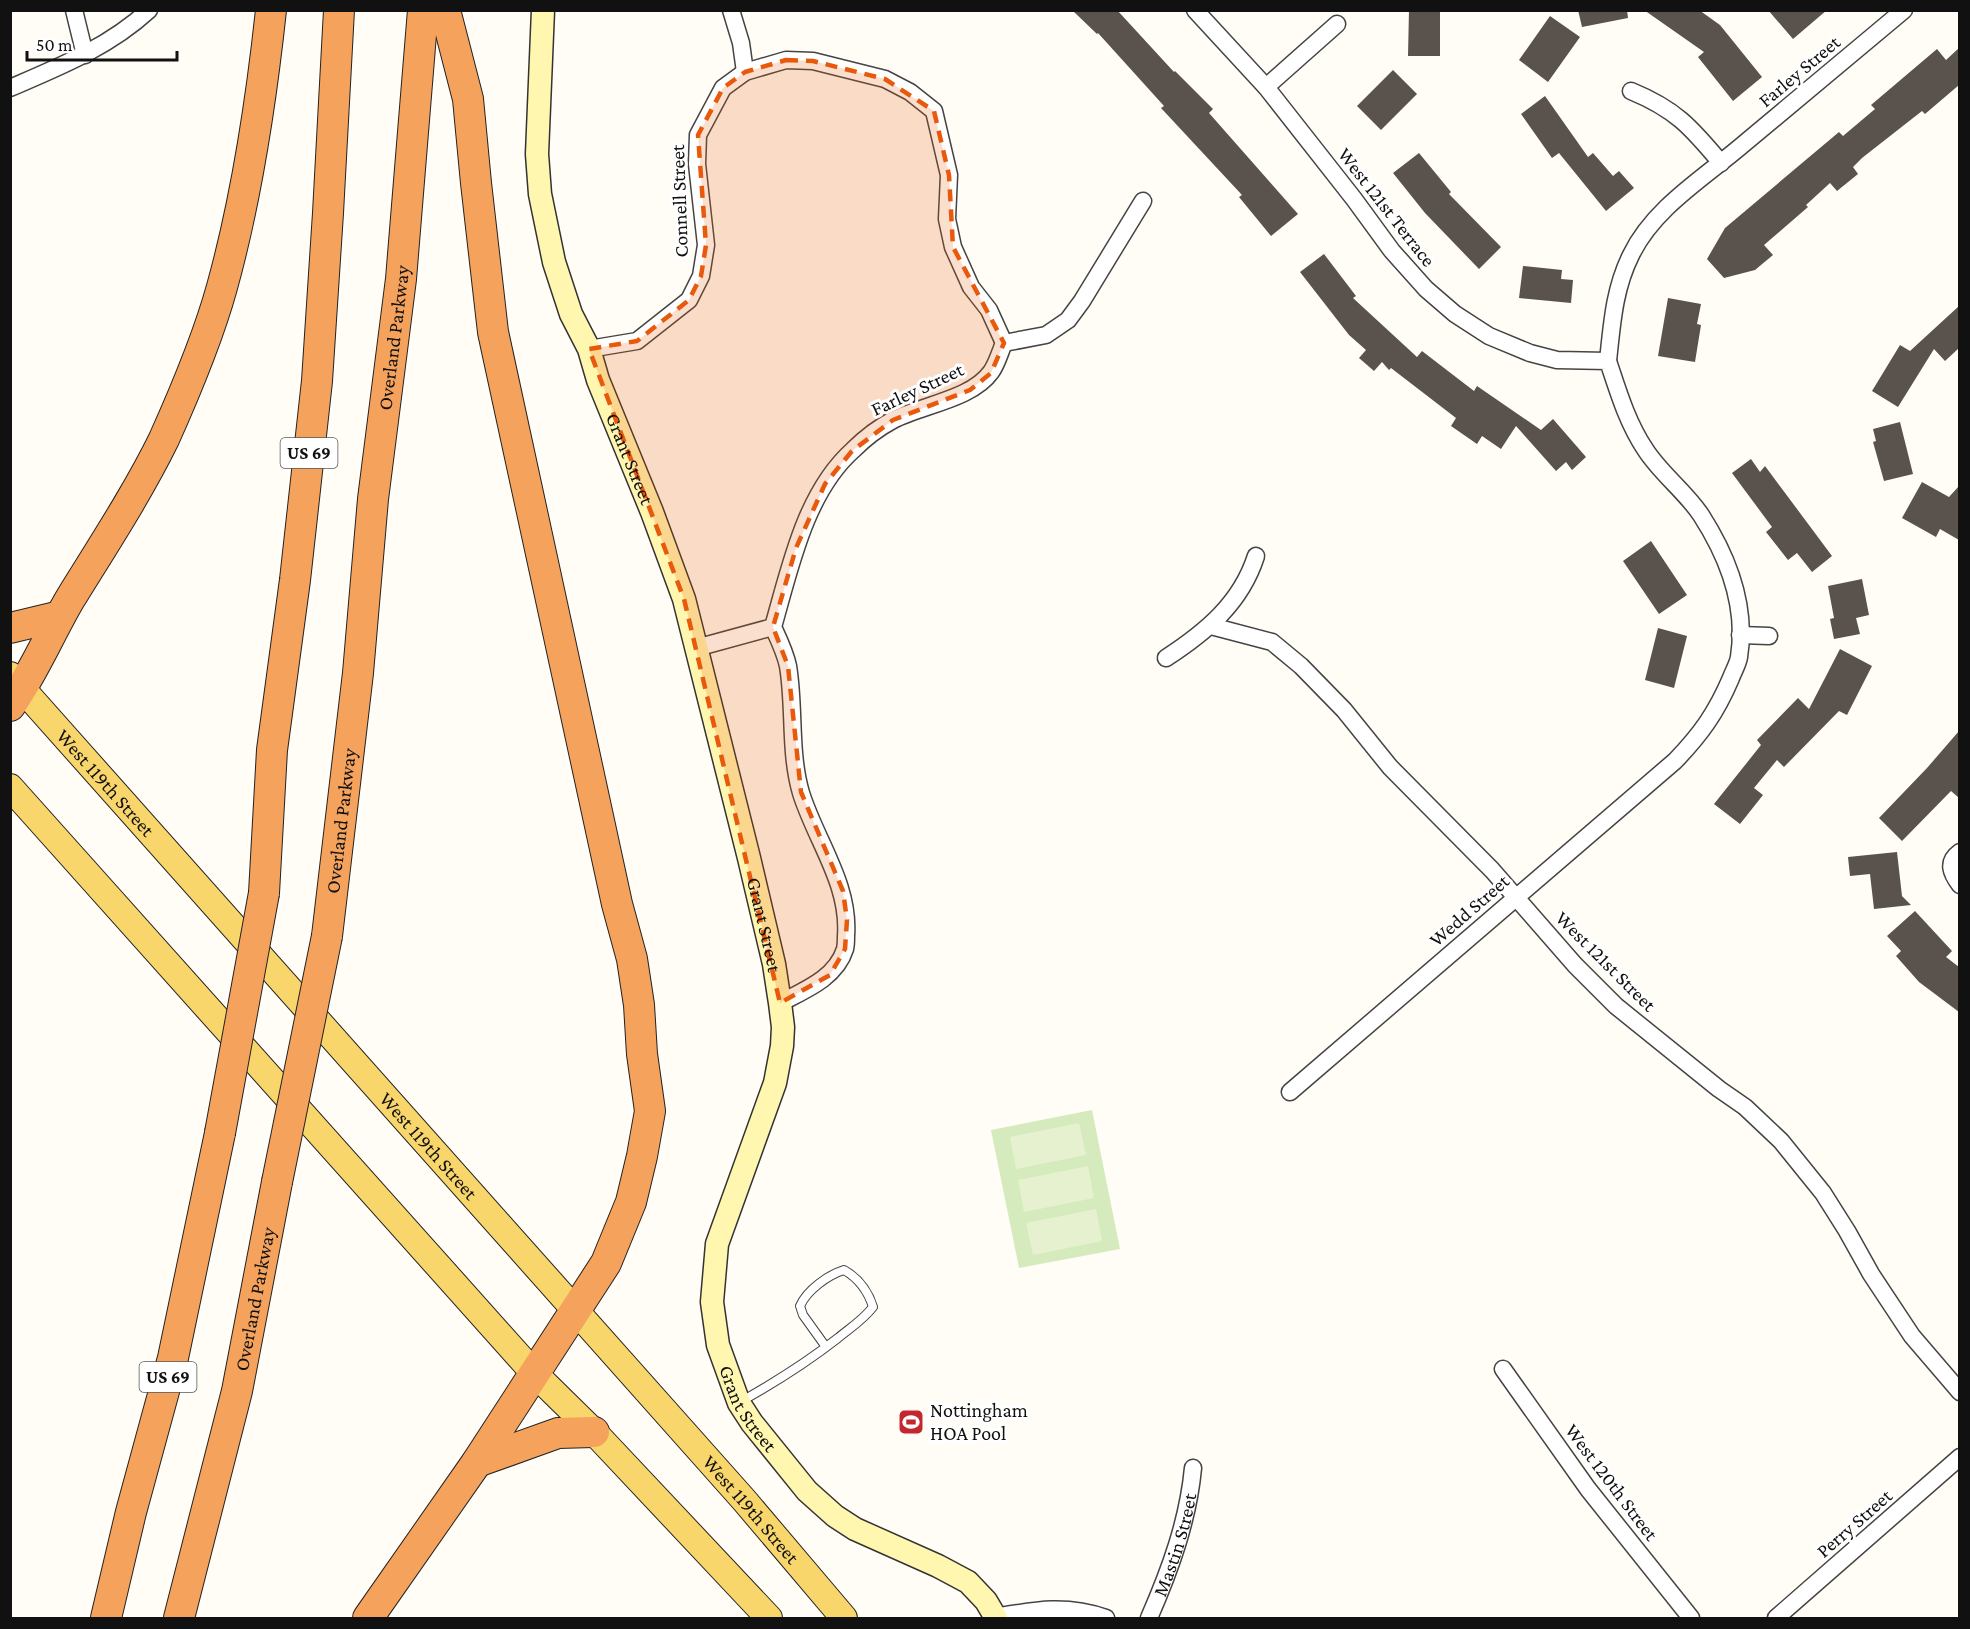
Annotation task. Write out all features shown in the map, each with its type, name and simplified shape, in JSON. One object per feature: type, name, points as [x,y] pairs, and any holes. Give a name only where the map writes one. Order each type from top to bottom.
[{"type":"highway","points":[[15,690],[131,498],[163,440],[202,344],[222,288],[242,201],[270,10]]},
{"type":"highway","name":"US 69","points":[[106,1618],[131,1512],[173,1358],[220,1132],[264,893],[272,750],[295,580],[317,381],[339,10]]},
{"type":"highway","name":"Overland Parkway","points":[[179,1618],[237,1391],[327,936],[358,673],[373,500],[401,279],[423,10]]},
{"type":"highway","points":[[368,1618],[477,1462],[606,1263],[631,1202],[650,1111],[632,959],[617,904],[493,332],[468,99],[445,10]]},
{"type":"highway","points":[[10,628],[60,615]]},
{"type":"highway","points":[[477,1462],[558,1433],[594,1432]]},
{"type":"main road","name":"West 119th Street","points":[[15,690],[576,1311],[744,1500],[844,1618]]},
{"type":"main road","points":[[10,787],[534,1373],[594,1432],[769,1618]]},
{"type":"street","points":[[74,10],[86,56]]},
{"type":"street","points":[[10,88],[86,56],[140,19],[149,10]]},
{"type":"street","name":"Grant Street","points":[[543,10],[537,143],[540,194],[554,262],[571,314],[589,349],[598,380],[652,512],[684,599],[770,943],[780,1004],[783,1027],[782,1046],[775,1083],[717,1245],[712,1302],[718,1345],[739,1403],[770,1447],[820,1504],[855,1529],[968,1582],[986,1601],[995,1618],[1044,1609],[1075,1610],[1106,1618]]},
{"type":"street","points":[[731,10],[741,44],[745,72],[786,60],[813,62],[885,79],[910,92],[934,111],[949,176],[947,219],[952,247],[971,286],[989,309],[1004,343],[1046,335],[1068,320],[1143,201]]},
{"type":"street","name":"West 121st Terrace","points":[[1195,10],[1266,87],[1392,251],[1426,289],[1455,314],[1489,336],[1530,353],[1557,360],[1608,361]]},
{"type":"street","name":"Farley Street","points":[[1608,361],[1619,282],[1631,254],[1648,227],[1904,10]]},
{"type":"street","points":[[1266,87],[1337,24]]},
{"type":"street","name":"Connell Street","points":[[589,349],[637,341],[689,300],[701,276],[706,245],[697,164],[698,135],[723,88],[745,72]]},
{"type":"street","points":[[1631,91],[1657,102],[1678,116],[1699,136],[1721,163]]},
{"type":"street","name":"Farley Street","points":[[773,627],[796,548],[809,515],[825,484],[839,465],[876,430],[893,420],[970,390],[991,373],[1004,343]]},
{"type":"street","points":[[1608,361],[1626,415],[1646,450],[1699,513],[1718,543],[1740,606],[1740,635],[1769,636]]},
{"type":"street","points":[[1166,658],[1211,626],[1234,600],[1249,576],[1256,556]]},
{"type":"street","name":"West 121st Street","points":[[1211,626],[1272,642],[1301,666],[1344,710],[1404,782],[1492,870],[1575,964],[1616,1006],[1719,1089],[1745,1107],[1780,1141],[1823,1193],[1900,1319],[1959,1392]]},
{"type":"street","points":[[696,648],[773,627],[788,666],[794,754],[801,792],[843,891],[847,920],[845,949],[830,975],[780,1004]]},
{"type":"street","name":"Wedd Street","points":[[1290,1092],[1675,761],[1709,722],[1725,692],[1739,660],[1740,635]]},
{"type":"street","points":[[1959,852],[1950,866],[1959,885]]},
{"type":"street","name":"West 120th Street","points":[[1503,1369],[1588,1489],[1691,1618]]},
{"type":"street","name":"Perry Street","points":[[1776,1618],[1959,1457]]},
{"type":"street","name":"Mastin Street","points":[[1149,1618],[1167,1578],[1180,1537],[1190,1498],[1194,1468]]},
{"type":"lane","points":[[739,1403],[800,1367],[826,1347],[866,1315],[873,1307],[869,1295],[853,1275],[843,1269],[833,1274],[804,1298],[800,1306],[803,1315],[826,1347]]},
{"type":"highlighted area","points":[[786,60],[813,61],[885,79],[934,111],[949,175],[953,247],[1004,343],[991,373],[970,390],[893,420],[852,451],[825,484],[796,548],[773,627],[788,666],[801,792],[843,891],[847,920],[845,949],[830,975],[780,1003],[684,599],[589,349],[637,341],[689,300],[701,276],[706,245],[698,135],[723,88],[745,72]]},
{"type":"green space","points":[[1092,1110],[1120,1249],[1019,1268],[991,1130]]},
{"type":"green space","points":[[1079,1123],[1086,1155],[1016,1169],[1010,1137]]},
{"type":"green space","points":[[1088,1166],[1094,1198],[1024,1212],[1018,1180]]},
{"type":"green space","points":[[1096,1209],[1102,1241],[1033,1255],[1026,1223]]},
{"type":"building","points":[[1072,10],[1117,10],[1174,72],[1213,109],[1209,113],[1298,214],[1271,236],[1239,197],[1242,195],[1161,108],[1164,106],[1098,33]]},
{"type":"building","points":[[1409,10],[1440,10],[1440,56],[1408,56]]},
{"type":"building","points":[[1578,10],[1627,10],[1628,18],[1582,27]]},
{"type":"building","points":[[1644,10],[1699,10],[1720,25],[1762,77],[1733,101],[1698,57],[1704,52]]},
{"type":"building","points":[[1768,10],[1827,10],[1793,39]]},
{"type":"building","points":[[1550,16],[1580,37],[1548,82],[1519,60]]},
{"type":"building","points":[[1959,48],[1959,85],[1925,114],[1922,111],[1862,158],[1853,167],[1858,174],[1837,191],[1830,183],[1806,205],[1808,207],[1764,245],[1773,255],[1755,270],[1724,278],[1707,259],[1725,228],[1839,132],[1843,136],[1875,109],[1871,105],[1937,49],[1946,60]]},
{"type":"building","points":[[1393,70],[1417,94],[1381,130],[1357,106]]},
{"type":"building","points":[[1545,96],[1588,157],[1593,153],[1613,176],[1619,171],[1634,188],[1606,211],[1559,153],[1552,158],[1521,114]]},
{"type":"building","points":[[1419,153],[1451,192],[1449,194],[1501,247],[1479,269],[1425,213],[1393,173]]},
{"type":"building","points":[[1324,254],[1356,296],[1353,298],[1417,357],[1422,351],[1474,391],[1477,386],[1541,430],[1553,419],[1586,457],[1572,470],[1566,462],[1556,471],[1516,426],[1501,449],[1482,436],[1477,444],[1451,426],[1456,418],[1391,368],[1389,370],[1382,362],[1374,371],[1359,358],[1366,350],[1349,335],[1300,272]]},
{"type":"building","points":[[1523,266],[1562,270],[1561,279],[1573,280],[1571,303],[1519,298]]},
{"type":"building","points":[[1668,298],[1701,304],[1697,324],[1701,325],[1695,362],[1658,356]]},
{"type":"building","points":[[1959,306],[1959,348],[1945,361],[1934,349],[1898,407],[1872,391],[1900,345],[1910,351]]},
{"type":"building","points":[[1900,422],[1913,474],[1884,481],[1873,442],[1876,441],[1873,429]]},
{"type":"building","points":[[1751,459],[1760,472],[1765,466],[1832,556],[1812,572],[1797,553],[1788,560],[1766,532],[1772,527],[1732,473]]},
{"type":"building","points":[[1922,482],[1949,497],[1959,486],[1959,540],[1940,529],[1936,537],[1902,518]]},
{"type":"building","points":[[1651,541],[1687,595],[1659,614],[1623,561]]},
{"type":"building","points":[[1862,579],[1869,615],[1856,618],[1860,634],[1834,639],[1830,619],[1834,618],[1828,586]]},
{"type":"building","points":[[1658,628],[1687,636],[1674,688],[1645,680]]},
{"type":"building","points":[[1840,649],[1872,666],[1847,715],[1839,711],[1784,767],[1777,760],[1754,788],[1763,795],[1740,824],[1714,804],[1761,745],[1757,740],[1798,698],[1809,709]]},
{"type":"building","points":[[1959,731],[1959,798],[1951,791],[1902,841],[1879,818]]},
{"type":"building","points":[[1897,852],[1902,896],[1911,905],[1874,909],[1870,874],[1850,876],[1848,857]]},
{"type":"building","points":[[1915,911],[1952,951],[1946,957],[1959,967],[1959,1012],[1919,982],[1896,956],[1901,951],[1887,936]]},
{"type":"place","name":"Nottingham HOA Pool","points":[[911,1422]]}]
